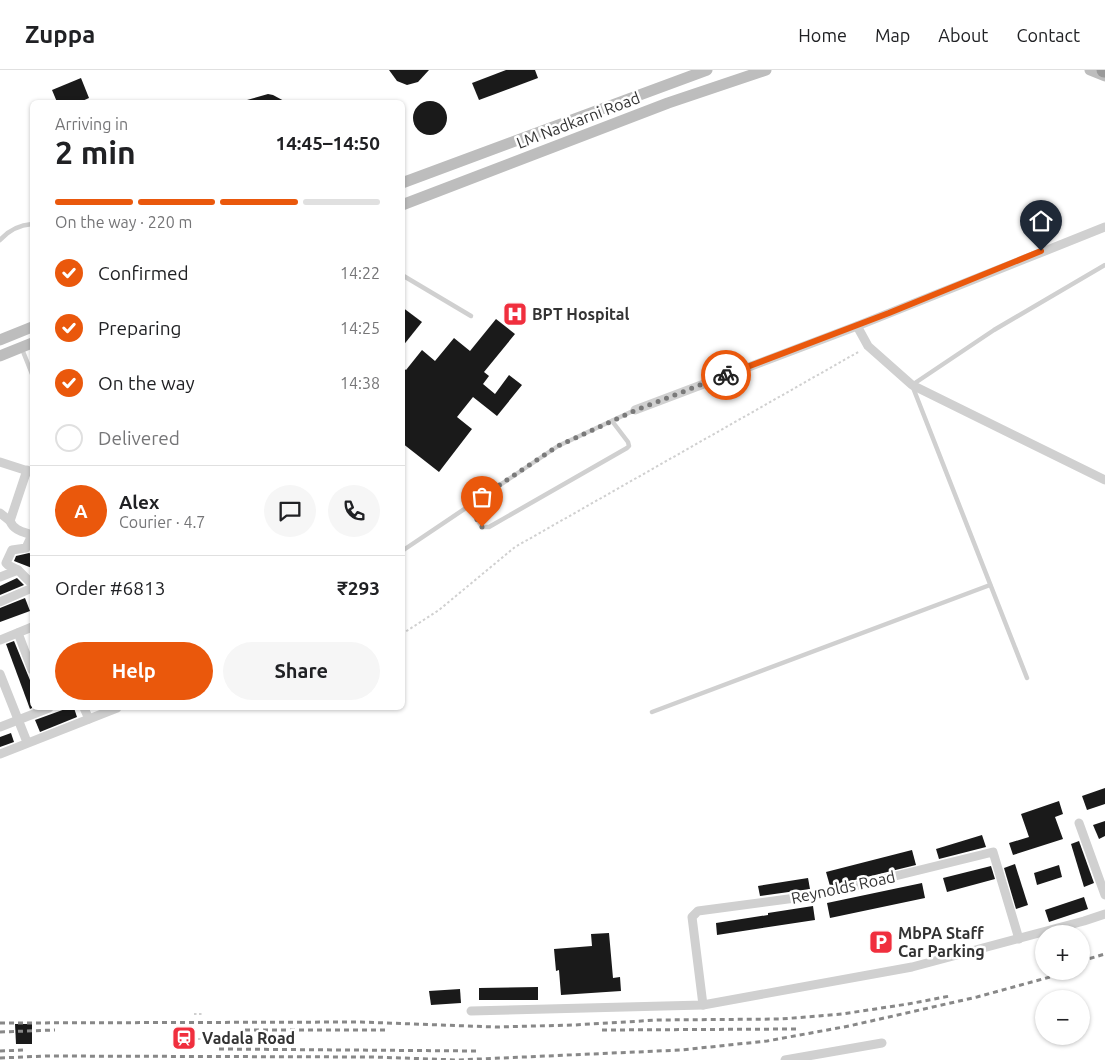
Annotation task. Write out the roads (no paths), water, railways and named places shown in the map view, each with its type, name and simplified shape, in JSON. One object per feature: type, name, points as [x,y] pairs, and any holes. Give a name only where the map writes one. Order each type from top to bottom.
[{"type":"street","name":"LM Nadkarni Road","points":[[405,182],[708,70]]},
{"type":"street","name":"LM Nadkarni Road","points":[[405,204],[668,103],[766,70]]},
{"type":"street","points":[[1090,70],[1105,76]]},
{"type":"street","points":[[636,410],[857,326],[1105,227]]},
{"type":"street","points":[[857,326],[868,346],[912,385],[1105,480]]},
{"type":"street","points":[[0,340],[30,328]]},
{"type":"street","points":[[0,356],[27,346],[15,334]]},
{"type":"street","points":[[0,462],[30,471],[10,521]]},
{"type":"street","points":[[0,512],[17,530],[30,534]]},
{"type":"street","points":[[30,539],[24,550],[12,550],[6,563],[18,570],[30,582]]},
{"type":"street","points":[[0,577],[18,570]]},
{"type":"street","points":[[0,602],[30,589]]},
{"type":"street","points":[[0,640],[30,628]]},
{"type":"street","points":[[18,633],[30,665]]},
{"type":"street","points":[[0,674],[27,742]]},
{"type":"street","points":[[0,727],[43,710]]},
{"type":"street","points":[[85,710],[88,719]]},
{"type":"street","points":[[0,754],[112,710]]},
{"type":"street","points":[[1079,823],[1105,895]]},
{"type":"street","name":"Reynolds Road","points":[[703,1005],[692,917],[698,911],[818,895],[993,852],[1019,938]]},
{"type":"street","points":[[471,1011],[703,1005],[912,967],[1105,914]]},
{"type":"street","points":[[785,1060],[882,1043]]},
{"type":"lane","points":[[0,240],[6,232],[30,224]]},
{"type":"lane","points":[[1027,678],[912,385],[994,330],[1105,265]]},
{"type":"lane","points":[[405,277],[471,316]]},
{"type":"lane","points":[[27,346],[30,363]]},
{"type":"lane","points":[[405,548],[558,446],[636,410]]},
{"type":"lane","points":[[468,506],[482,527],[490,527],[627,448],[629,446],[628,442],[612,421]]},
{"type":"lane","points":[[652,712],[990,585]]},
{"type":"railway","points":[[1090,958],[1105,954]]},
{"type":"railway","points":[[0,1058],[45,1056],[374,1057],[457,1060],[681,1050],[767,1041],[849,1026],[977,997],[1039,980]]},
{"type":"railway","points":[[0,1023],[361,1022],[496,1027],[574,1025],[658,1020],[781,1019],[842,1014],[950,996]]},
{"type":"railway","points":[[602,1030],[796,1029]]},
{"type":"railway","points":[[0,1032],[55,1030]]},
{"type":"railway","points":[[245,1030],[387,1030]]},
{"type":"railway","points":[[219,1049],[476,1051]]},
{"type":"railway","points":[[0,1051],[24,1050]]},
{"type":"place","name":"BPT Hospital","points":[[515,314]]},
{"type":"place","name":"MbPA Staff Car Parking","points":[[881,942]]},
{"type":"place","name":"Vadala Road","points":[[184,1038]]}]
